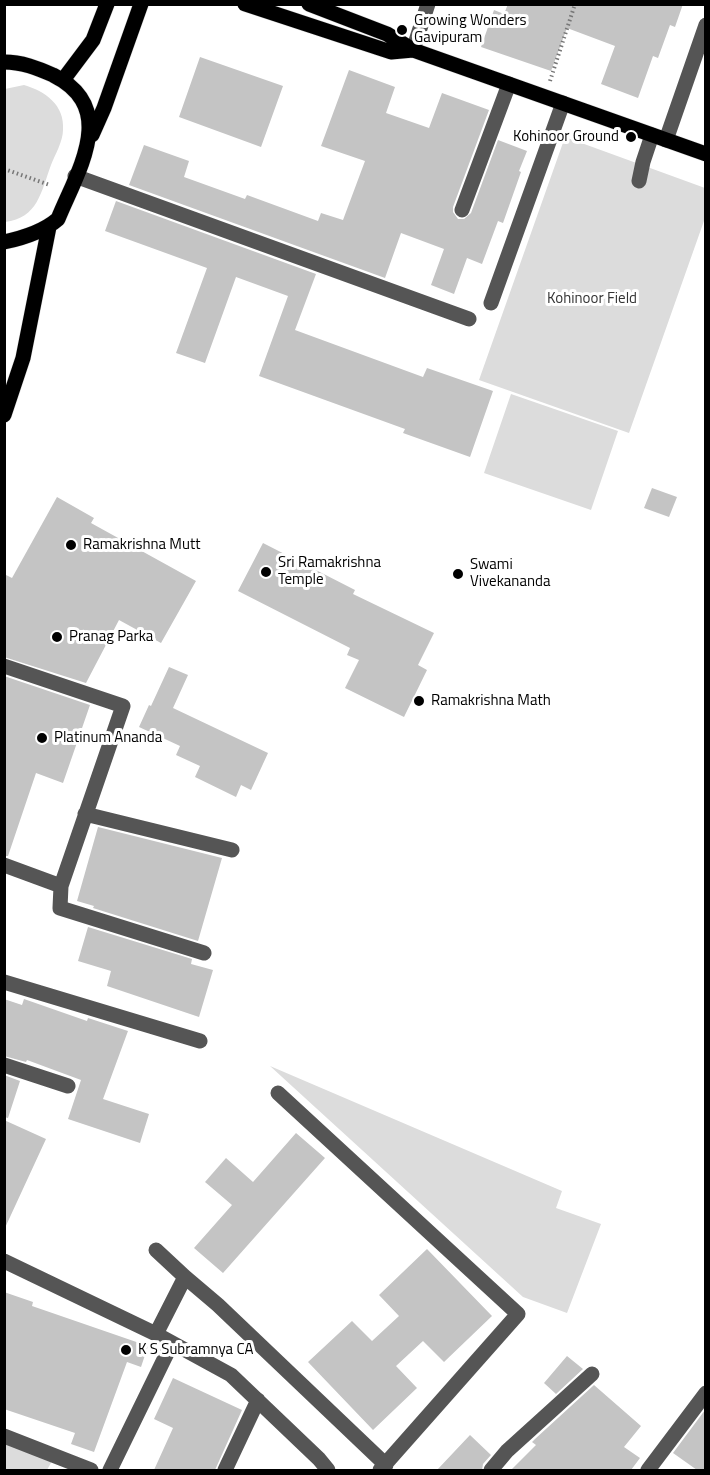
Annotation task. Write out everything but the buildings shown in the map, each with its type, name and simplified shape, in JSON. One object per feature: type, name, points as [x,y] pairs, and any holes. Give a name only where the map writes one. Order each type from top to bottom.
[{"type":"main road","points":[[63,80],[93,40],[107,4]]},
{"type":"main road","points":[[4,242],[19,239],[49,227],[58,219],[104,108],[141,4]]},
{"type":"main road","points":[[245,4],[391,52],[413,50]]},
{"type":"main road","points":[[309,4],[387,34],[413,50],[705,154]]},
{"type":"main road","points":[[5,61],[34,66],[63,80],[83,99],[90,122],[90,141]]},
{"type":"main road","points":[[4,415],[23,358],[49,227]]},
{"type":"street","points":[[413,50],[428,4]]},
{"type":"street","points":[[639,181],[643,162],[659,137],[705,25]]},
{"type":"street","points":[[462,210],[508,84]]},
{"type":"street","points":[[491,303],[563,103]]},
{"type":"street","points":[[75,176],[469,319]]},
{"type":"street","points":[[4,666],[123,706],[61,886],[60,908],[204,953]]},
{"type":"street","points":[[85,814],[232,850]]},
{"type":"street","points":[[4,865],[61,886]]},
{"type":"street","points":[[4,982],[200,1041]]},
{"type":"street","points":[[4,1065],[68,1086]]},
{"type":"street","points":[[156,1250],[218,1305],[383,1468],[518,1314],[278,1093]]},
{"type":"street","points":[[4,1261],[156,1334],[231,1375],[328,1470]]},
{"type":"street","points":[[156,1334],[185,1277]]},
{"type":"street","points":[[110,1470],[172,1343]]},
{"type":"street","points":[[491,1470],[507,1452],[592,1374]]},
{"type":"street","points":[[225,1470],[258,1400]]},
{"type":"street","points":[[648,1470],[703,1401]]},
{"type":"street","points":[[4,1436],[91,1470]]},
{"type":"path","points":[[545,97],[575,4]]},
{"type":"path","points":[[4,169],[50,185]]},
{"type":"green space","points":[[24,85],[46,95],[57,106],[63,121],[63,134],[37,202],[25,215],[5,222],[5,89]]},
{"type":"green space","name":"Kohinoor Field","points":[[565,137],[705,188],[705,218],[629,433],[479,380]]},
{"type":"green space","points":[[511,394],[618,431],[591,510],[484,473]]},
{"type":"green space","points":[[270,1066],[562,1191],[556,1208],[601,1224],[567,1313],[523,1297]]},
{"type":"green space","points":[[4,1443],[52,1461],[47,1470],[5,1470]]},
{"type":"place","name":"Growing Wonders Gavipuram","points":[[402,30]]},
{"type":"place","name":"Kohinoor Ground","points":[[631,137]]},
{"type":"place","name":"Ramakrishna Mutt","points":[[71,545]]},
{"type":"place","name":"Sri Ramakrishna Temple","points":[[266,572]]},
{"type":"place","name":"Swami Vivekananda","points":[[458,574]]},
{"type":"place","name":"Pranag Parka","points":[[57,637]]},
{"type":"place","name":"Ramakrishna Math","points":[[419,701]]},
{"type":"place","name":"Platinum Ananda","points":[[42,738]]},
{"type":"place","name":"K S Subramnya CA","points":[[126,1350]]}]
